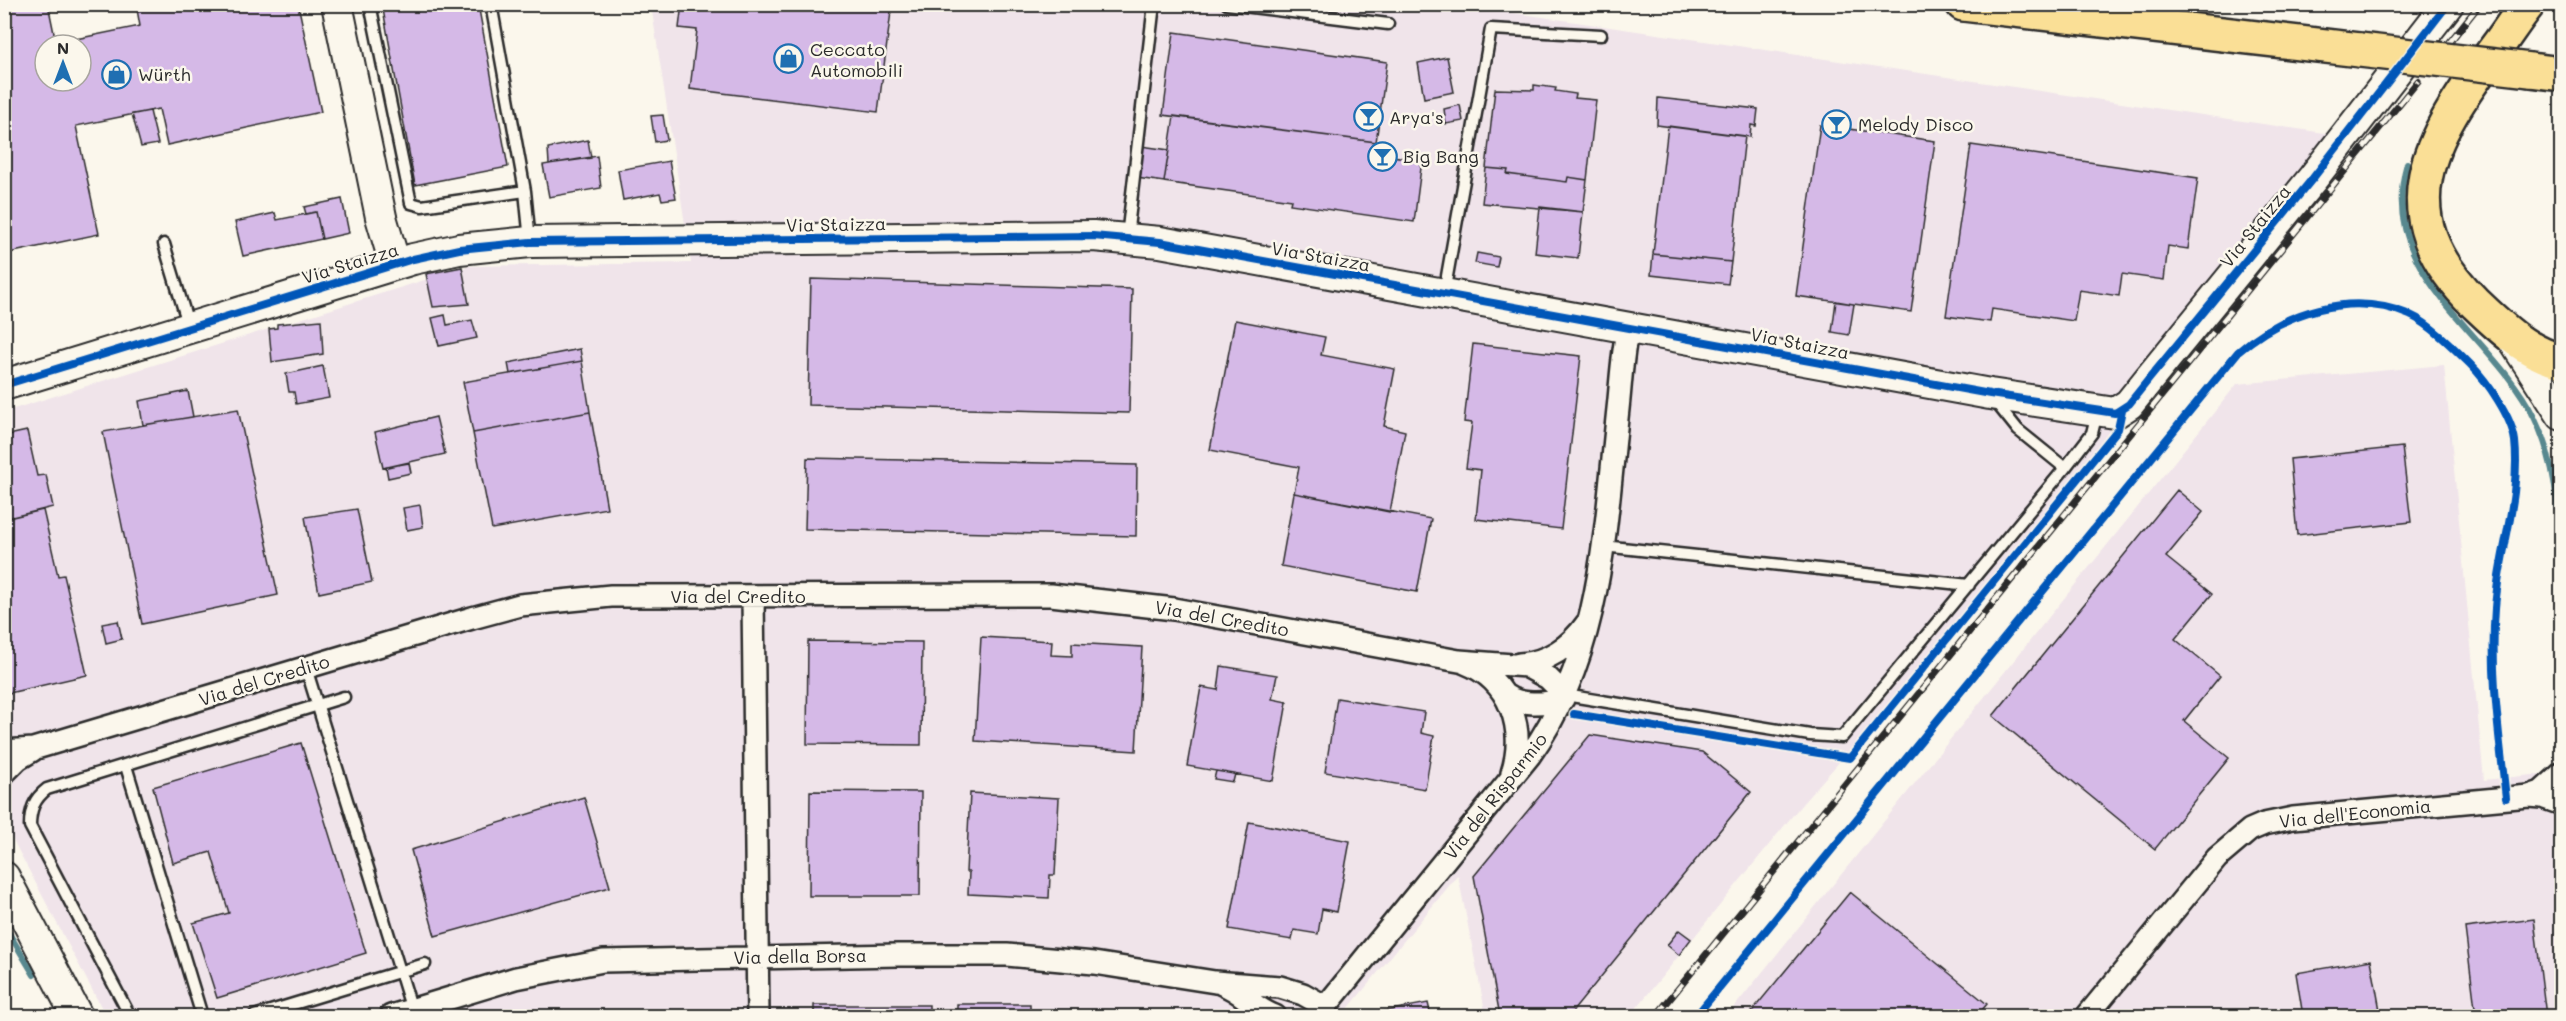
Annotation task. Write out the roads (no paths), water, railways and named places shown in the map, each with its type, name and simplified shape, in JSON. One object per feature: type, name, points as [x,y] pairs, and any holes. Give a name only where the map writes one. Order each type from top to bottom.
[{"type":"main road","points":[[1963,4],[2552,73]]},
{"type":"main road","points":[[2528,4],[2459,99],[2435,142],[2426,169],[2424,209],[2434,247],[2448,272],[2468,296],[2506,329],[2540,354],[2562,361]]},
{"type":"main road","points":[[2494,52],[2550,4]]},
{"type":"main road","points":[[2506,329],[2529,339],[2562,344]]},
{"type":"street","name":"Via Staizza","points":[[337,4],[381,217],[395,264]]},
{"type":"street","name":"Via Staizza","points":[[4,385],[395,264],[459,249],[530,242],[1127,237],[1990,394],[2115,414],[2129,404],[2440,10]]},
{"type":"street","name":"Via del Risparmio","points":[[1322,1012],[1510,780],[1538,742],[1564,697],[1580,657],[1590,618],[1603,546],[1628,327]]},
{"type":"street","points":[[2506,329],[2562,415]]},
{"type":"street","name":"Via del Credito","points":[[6,766],[33,749],[520,605],[611,596],[969,594],[1077,597],[1174,609],[1459,660],[1517,664],[1533,668],[1546,676],[1564,697]]},
{"type":"street","points":[[753,597],[759,1017]]},
{"type":"street","name":"Via del Credito","points":[[1517,664],[1543,659],[1563,648],[1577,636],[1590,618]]},
{"type":"street","name":"Via del Credito","points":[[1459,660],[1481,671],[1505,695],[1513,708],[1518,731],[1517,754],[1510,780]]},
{"type":"street","points":[[1505,695],[1514,700],[1529,702],[1564,697]]},
{"type":"street","name":"Via dell'Economia","points":[[2529,796],[2541,792],[2562,773]]},
{"type":"street","name":"Via dell'Economia","points":[[2087,1017],[2217,858],[2238,838],[2256,827],[2304,816],[2529,796],[2542,797],[2562,804]]},
{"type":"street","points":[[4,877],[77,1017]]},
{"type":"street","name":"Via della Borsa","points":[[391,1017],[516,978],[588,963],[637,958],[1007,955],[1095,963],[1215,982],[1280,987],[1303,994],[1322,1012]]},
{"type":"street","name":"Via della Borsa","points":[[1215,982],[1232,988],[1248,1007],[1253,1006],[1275,1017]]},
{"type":"lane","points":[[370,4],[411,203],[425,206],[525,191]]},
{"type":"lane","points":[[491,4],[525,191],[530,242]]},
{"type":"lane","points":[[1127,237],[1154,4]]},
{"type":"lane","points":[[1227,4],[1388,24]]},
{"type":"lane","points":[[1444,294],[1491,29],[1601,35]]},
{"type":"lane","points":[[164,244],[189,328]]},
{"type":"lane","points":[[1990,394],[2001,413],[2018,430],[2065,468]]},
{"type":"lane","points":[[1564,697],[1810,735],[1842,737],[2065,468],[2092,433],[2097,412]]},
{"type":"lane","points":[[1603,546],[1969,585]]},
{"type":"lane","points":[[306,668],[412,1010]]},
{"type":"lane","points":[[130,1017],[30,826],[30,812],[39,795],[47,789],[344,697]]},
{"type":"lane","points":[[126,766],[202,1017]]},
{"type":"lane","points":[[254,1017],[425,964]]},
{"type":"waterway","points":[[2407,163],[2402,202],[2407,238],[2422,270],[2443,300],[2515,386],[2542,435],[2556,490],[2562,565]]},
{"type":"waterway","points":[[4,925],[34,975]]},
{"type":"railway","points":[[2449,43],[2480,4]]},
{"type":"railway","points":[[1656,1016],[2418,81]]},
{"type":"place","name":"Ceccato Automobili","points":[[789,59]]},
{"type":"place","name":"Würth","points":[[117,74]]},
{"type":"place","name":"Arya's","points":[[1368,117]]},
{"type":"place","name":"Melody Disco","points":[[1837,124]]},
{"type":"place","name":"Big Bang","points":[[1382,156]]}]
